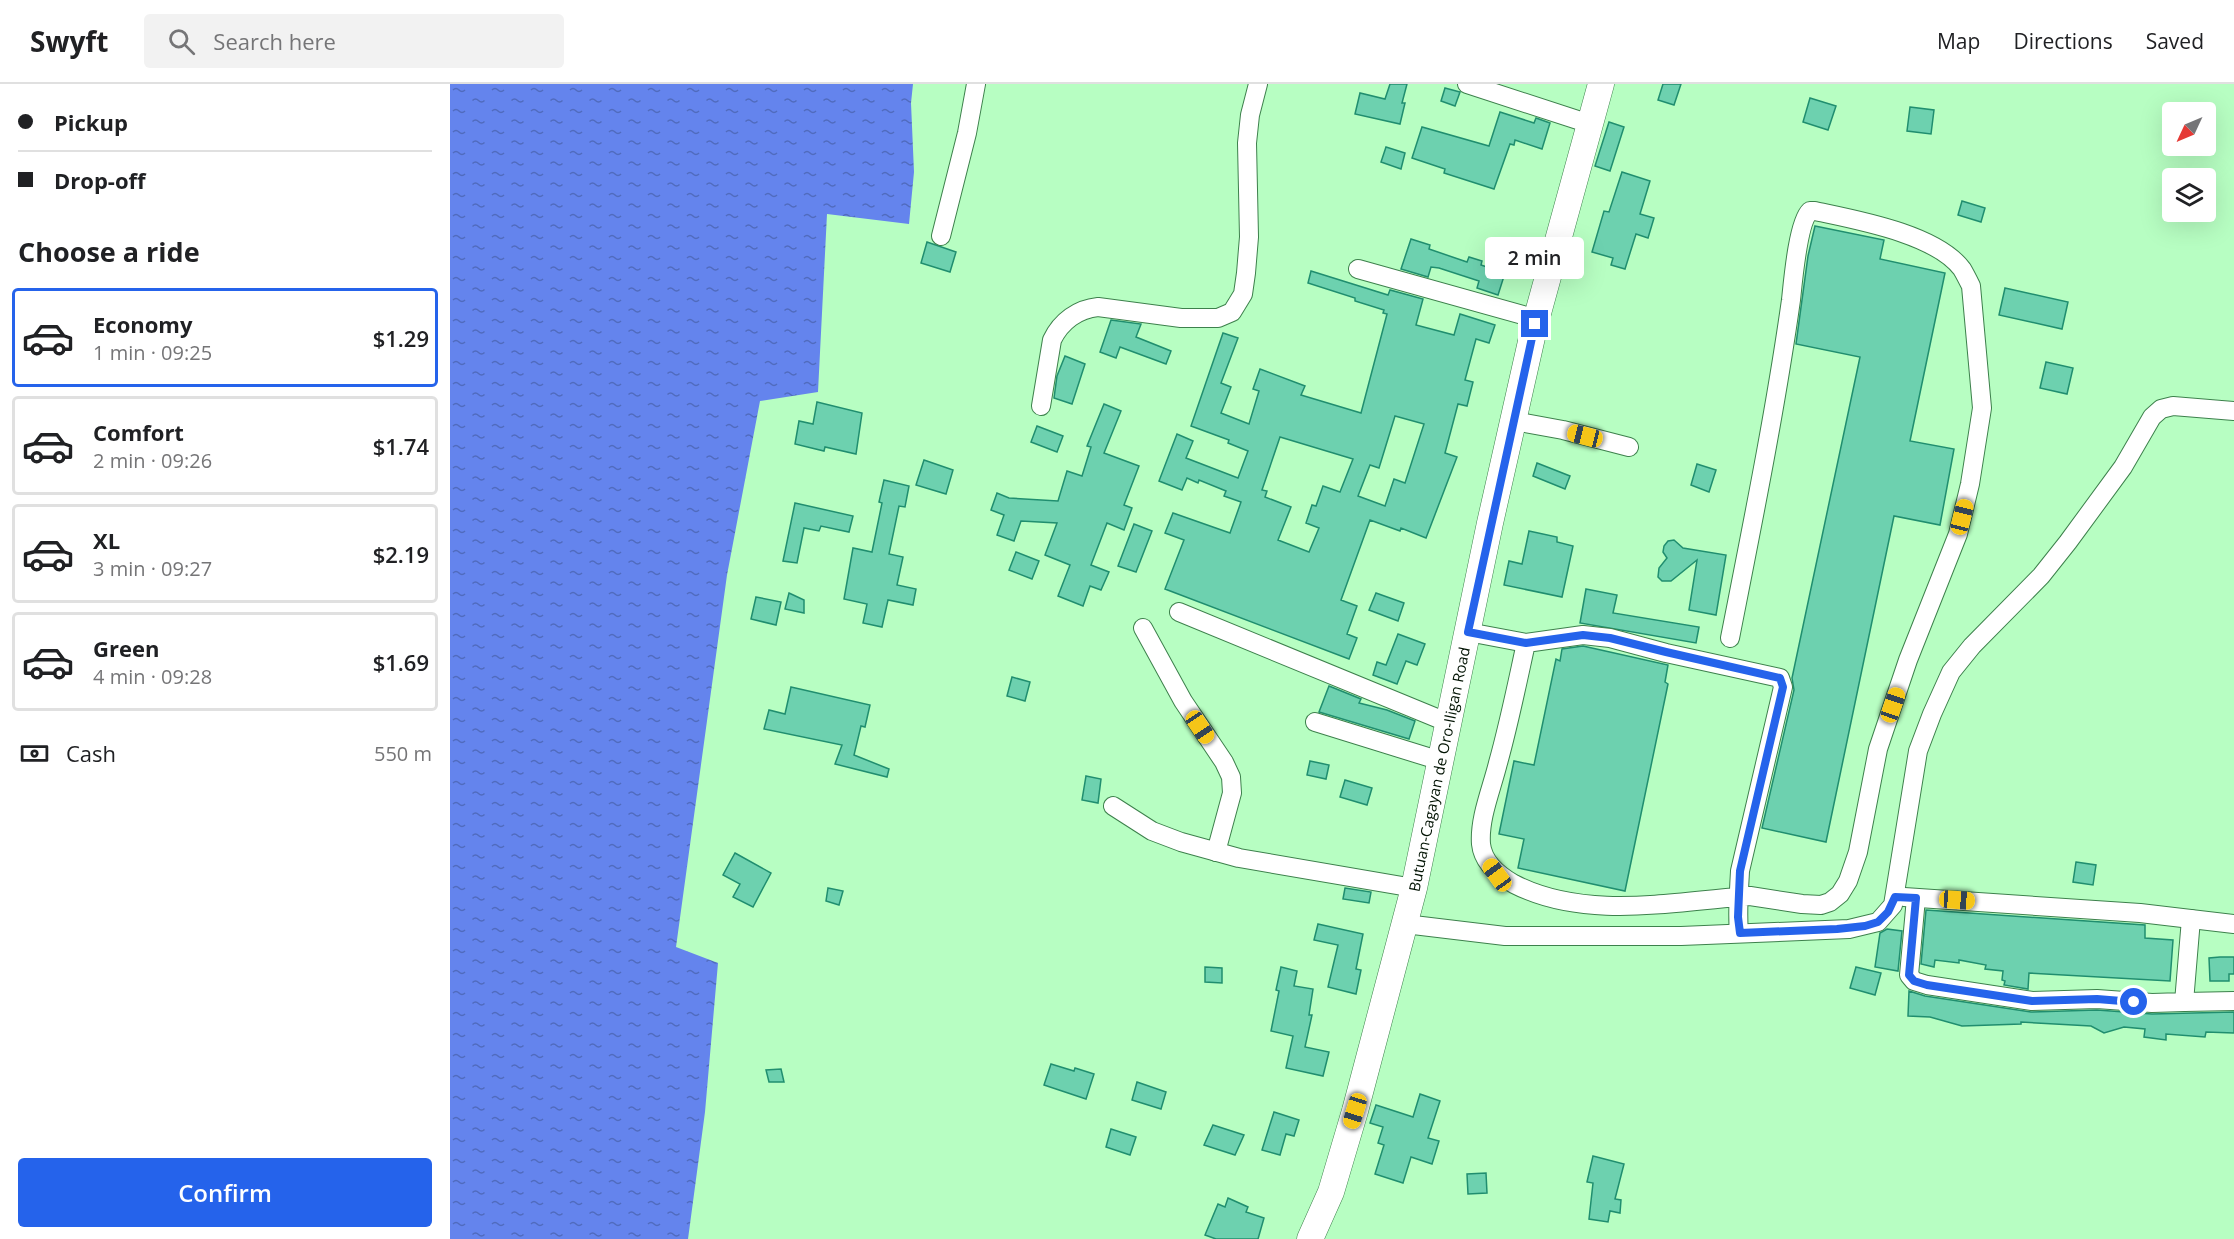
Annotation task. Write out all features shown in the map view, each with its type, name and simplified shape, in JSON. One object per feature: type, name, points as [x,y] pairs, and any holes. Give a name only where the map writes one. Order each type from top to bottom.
[{"type":"highway","name":"Butuan-Cagayan de Oro-Iligan Road","points":[[1310,1239],[1331,1192],[1405,924],[1537,319],[1601,84]]},
{"type":"street","points":[[941,236],[967,133],[976,84]]},
{"type":"street","points":[[1041,406],[1052,340],[1056,332],[1073,315],[1086,308],[1098,307],[1181,318],[1218,318],[1232,312],[1237,305],[1243,294],[1246,273],[1249,237],[1247,143],[1250,115],[1258,84]]},
{"type":"street","points":[[1467,84],[1590,124]]},
{"type":"street","points":[[1526,643],[1480,840],[1482,851],[1497,875],[1525,890],[1551,900],[1619,907],[1750,896],[1821,905],[1830,902],[1840,894],[1848,881],[1858,852],[1878,749],[1908,660],[1958,534],[1970,484],[1982,408],[1971,286],[1961,268],[1933,245],[1875,224],[1815,211],[1810,211],[1806,216],[1798,244],[1778,394],[1730,638]]},
{"type":"street","points":[[1358,269],[1537,319]]},
{"type":"street","points":[[1405,924],[1505,936],[1681,936],[1824,930],[1865,926],[1878,922],[1888,912],[1895,897],[1918,751],[1951,672],[1972,646],[2041,576],[2068,542],[2123,467],[2152,417],[2161,409],[2173,406],[2234,411]]},
{"type":"street","points":[[1514,420],[1629,447]]},
{"type":"street","points":[[1179,612],[1449,723]]},
{"type":"street","points":[[1143,628],[1183,701],[1224,762],[1231,777],[1232,794],[1216,852]]},
{"type":"street","points":[[1468,632],[1526,643],[1583,635],[1610,638],[1780,678],[1783,687],[1740,871],[1738,897],[1740,933]]},
{"type":"street","points":[[1315,722],[1441,761]]},
{"type":"street","points":[[1113,806],[1152,831],[1216,852],[1414,888]]},
{"type":"street","points":[[1895,897],[2140,913],[2234,924]]},
{"type":"street","points":[[1916,898],[1909,975],[1914,981],[2032,1001],[2097,999],[2134,1002],[2234,1001]]},
{"type":"street","points":[[2184,1002],[2191,919]]},
{"type":"water","points":[[450,84],[913,84],[911,103],[914,172],[909,224],[827,214],[818,392],[760,401],[727,575],[676,947],[718,963],[705,1112],[688,1239],[450,1239]]},
{"type":"building","points":[[1390,84],[1407,84],[1400,124],[1355,114],[1360,93],[1385,99]]},
{"type":"building","points":[[1663,84],[1681,84],[1674,105],[1658,100]]},
{"type":"building","points":[[1445,88],[1460,92],[1455,106],[1441,101]]},
{"type":"building","points":[[1810,98],[1836,106],[1828,130],[1803,122]]},
{"type":"building","points":[[1910,107],[1934,110],[1931,134],[1907,131]]},
{"type":"building","points":[[1500,112],[1534,123],[1536,118],[1550,123],[1542,149],[1515,140],[1514,145],[1510,144],[1494,189],[1444,173],[1445,169],[1412,158],[1422,127],[1489,146]]},
{"type":"building","points":[[1609,122],[1624,127],[1610,171],[1595,166]]},
{"type":"building","points":[[1386,147],[1405,153],[1401,169],[1381,162]]},
{"type":"building","points":[[1622,172],[1650,181],[1640,214],[1654,218],[1648,238],[1636,234],[1625,269],[1611,265],[1613,258],[1592,252],[1604,211],[1609,212]]},
{"type":"building","points":[[1962,201],[1985,208],[1981,222],[1958,215]]},
{"type":"building","points":[[1815,226],[1884,240],[1880,259],[1945,273],[1910,441],[1954,449],[1940,525],[1894,516],[1826,842],[1762,828],[1794,690],[1792,678],[1860,357],[1796,344],[1808,256]]},
{"type":"building","points":[[1411,239],[1430,245],[1429,249],[1467,262],[1469,257],[1482,261],[1481,265],[1505,273],[1498,295],[1477,288],[1479,281],[1439,268],[1431,267],[1428,277],[1401,269]]},
{"type":"building","points":[[927,242],[956,252],[950,272],[921,263]]},
{"type":"building","points":[[1311,271],[1388,295],[1390,290],[1423,299],[1416,325],[1454,335],[1460,314],[1495,325],[1489,343],[1476,339],[1465,380],[1473,382],[1467,406],[1458,404],[1445,453],[1457,457],[1426,538],[1401,528],[1400,531],[1370,520],[1341,600],[1357,606],[1347,634],[1357,638],[1349,659],[1165,589],[1184,540],[1165,533],[1173,513],[1230,533],[1241,502],[1224,496],[1226,491],[1199,480],[1198,483],[1187,478],[1182,490],[1159,481],[1177,434],[1193,441],[1186,458],[1238,478],[1248,451],[1228,443],[1229,440],[1191,426],[1223,333],[1238,338],[1221,383],[1231,387],[1221,413],[1249,424],[1259,391],[1253,389],[1260,369],[1305,386],[1301,395],[1361,413],[1387,314],[1383,313],[1384,310],[1355,301],[1355,298],[1308,283]],"holes":[[[1395,416],[1424,424],[1405,483],[1394,479],[1385,506],[1358,496],[1370,465],[1379,468]],[[1280,437],[1353,459],[1340,492],[1323,486],[1316,506],[1312,505],[1306,523],[1319,528],[1309,552],[1278,540],[1291,507],[1265,497],[1267,491],[1262,490]]]},
{"type":"building","points":[[2005,288],[2068,302],[2062,329],[1999,315]]},
{"type":"building","points":[[1111,320],[1141,324],[1136,337],[1171,351],[1166,364],[1120,347],[1116,358],[1100,352]]},
{"type":"building","points":[[1065,356],[1085,364],[1072,404],[1054,398],[1057,376]]},
{"type":"building","points":[[2046,362],[2073,368],[2067,394],[2040,388]]},
{"type":"building","points":[[817,402],[862,413],[856,454],[825,447],[824,451],[795,444],[799,421],[813,424]]},
{"type":"building","points":[[1104,404],[1121,411],[1104,453],[1139,466],[1124,505],[1132,508],[1124,530],[1107,523],[1091,565],[1109,572],[1101,590],[1090,586],[1083,606],[1058,596],[1070,565],[1045,555],[1057,523],[1021,521],[1014,541],[997,535],[1004,515],[991,510],[997,493],[1009,498],[1058,501],[1067,471],[1082,476],[1091,447],[1087,446]]},
{"type":"building","points":[[1037,426],[1063,436],[1057,452],[1031,442]]},
{"type":"building","points":[[924,460],[953,470],[946,494],[916,485]]},
{"type":"building","points":[[1537,463],[1570,476],[1565,489],[1533,476]]},
{"type":"building","points":[[1697,464],[1716,470],[1709,492],[1691,485]]},
{"type":"building","points":[[884,480],[909,486],[905,507],[899,506],[889,554],[903,557],[897,585],[916,589],[913,605],[888,600],[882,627],[863,623],[867,604],[844,599],[853,548],[872,552],[882,503],[879,502]]},
{"type":"building","points":[[795,503],[853,516],[849,532],[821,526],[819,531],[804,528],[797,563],[783,561]]},
{"type":"building","points":[[1134,524],[1152,531],[1136,572],[1118,566]]},
{"type":"building","points":[[1529,531],[1557,537],[1557,542],[1573,546],[1562,597],[1504,585],[1509,561],[1522,564]]},
{"type":"building","points":[[1674,540],[1683,548],[1726,555],[1716,615],[1689,610],[1697,560],[1671,581],[1662,581],[1658,577],[1659,568],[1667,558],[1663,552],[1664,546],[1668,541]]},
{"type":"building","points":[[1016,552],[1039,561],[1032,579],[1009,570]]},
{"type":"building","points":[[1586,589],[1617,595],[1613,613],[1699,627],[1696,643],[1580,623]]},
{"type":"building","points":[[789,593],[804,600],[804,613],[785,609]]},
{"type":"building","points":[[1376,593],[1404,603],[1398,621],[1369,610]]},
{"type":"building","points":[[756,597],[781,602],[776,625],[751,619]]},
{"type":"building","points":[[1398,634],[1425,644],[1417,665],[1406,661],[1397,684],[1373,675],[1377,662],[1386,665]]},
{"type":"building","points":[[1583,646],[1668,665],[1665,682],[1668,684],[1625,891],[1518,868],[1524,839],[1499,834],[1514,761],[1534,765],[1556,659],[1560,661],[1562,649]]},
{"type":"building","points":[[1012,677],[1030,682],[1025,701],[1007,696]]},
{"type":"building","points":[[1329,686],[1361,699],[1359,703],[1387,710],[1415,721],[1409,739],[1319,712]]},
{"type":"building","points":[[791,687],[870,705],[865,727],[861,726],[854,755],[889,769],[887,777],[835,764],[842,745],[764,729],[769,710],[785,714]]},
{"type":"building","points":[[1310,761],[1329,765],[1326,779],[1307,775]]},
{"type":"building","points":[[1086,776],[1101,779],[1098,803],[1082,800]]},
{"type":"building","points":[[1345,780],[1372,788],[1367,805],[1340,797]]},
{"type":"building","points":[[735,853],[771,873],[753,907],[733,897],[740,884],[723,875]]},
{"type":"building","points":[[2076,862],[2096,865],[2093,885],[2073,882]]},
{"type":"building","points":[[828,888],[843,891],[839,905],[826,901]]},
{"type":"building","points":[[1345,888],[1371,892],[1369,903],[1343,899]]},
{"type":"building","points":[[1926,910],[2145,925],[2145,938],[2173,940],[2170,981],[2029,973],[2028,989],[2004,985],[2003,971],[1985,969],[1986,965],[1959,960],[1959,963],[1935,960],[1934,967],[1921,964]]},
{"type":"building","points":[[1318,924],[1363,934],[1356,969],[1361,970],[1356,994],[1328,987],[1338,945],[1314,940]]},
{"type":"building","points":[[1887,929],[1902,931],[1898,971],[1875,967],[1880,933]]},
{"type":"building","points":[[2234,957],[2234,974],[2229,974],[2229,981],[2210,981],[2209,958]]},
{"type":"building","points":[[1205,967],[1222,968],[1222,983],[1205,982]]},
{"type":"building","points":[[1281,967],[1297,971],[1294,986],[1313,989],[1309,1015],[1312,1015],[1305,1047],[1329,1052],[1323,1076],[1286,1068],[1293,1036],[1271,1031]]},
{"type":"building","points":[[1856,967],[1881,973],[1875,995],[1850,988]]},
{"type":"building","points":[[1909,991],[1925,996],[2031,1012],[2097,1010],[2152,1014],[2234,1012],[2234,1033],[2206,1032],[2205,1037],[2166,1034],[2166,1040],[2144,1037],[2145,1029],[2124,1027],[2104,1033],[2091,1026],[2021,1022],[2021,1024],[1962,1026],[1930,1017],[1908,1016]]},
{"type":"building","points":[[1051,1064],[1094,1074],[1086,1099],[1044,1085]]},
{"type":"building","points":[[781,1069],[784,1082],[769,1082],[766,1070]]},
{"type":"building","points":[[1137,1082],[1166,1092],[1161,1109],[1132,1100]]},
{"type":"building","points":[[1420,1094],[1440,1101],[1428,1138],[1439,1141],[1432,1164],[1411,1157],[1403,1183],[1375,1174],[1384,1145],[1378,1143],[1383,1127],[1370,1123],[1376,1105],[1413,1117]]},
{"type":"building","points":[[1274,1112],[1299,1120],[1294,1136],[1286,1134],[1280,1155],[1262,1150]]},
{"type":"building","points":[[1213,1125],[1244,1135],[1235,1155],[1204,1145]]},
{"type":"building","points":[[1111,1129],[1136,1137],[1130,1155],[1106,1147]]},
{"type":"building","points":[[1593,1156],[1624,1164],[1615,1199],[1621,1200],[1620,1213],[1610,1211],[1608,1222],[1589,1219],[1593,1183],[1587,1182]]},
{"type":"building","points":[[1486,1173],[1487,1193],[1468,1194],[1467,1174]]},
{"type":"building","points":[[1228,1198],[1248,1207],[1246,1212],[1264,1218],[1258,1239],[1216,1239],[1205,1235],[1218,1204],[1225,1207]]},
{"type":"route","points":[[1535,324],[1468,632],[1526,643],[1583,635],[1610,638],[1775,676],[1782,680],[1783,687],[1740,871],[1738,917],[1740,933],[1849,929],[1865,926],[1878,922],[1888,912],[1895,897],[1916,898],[1909,975],[1914,981],[2032,1001],[2097,999],[2134,1002]]}]
